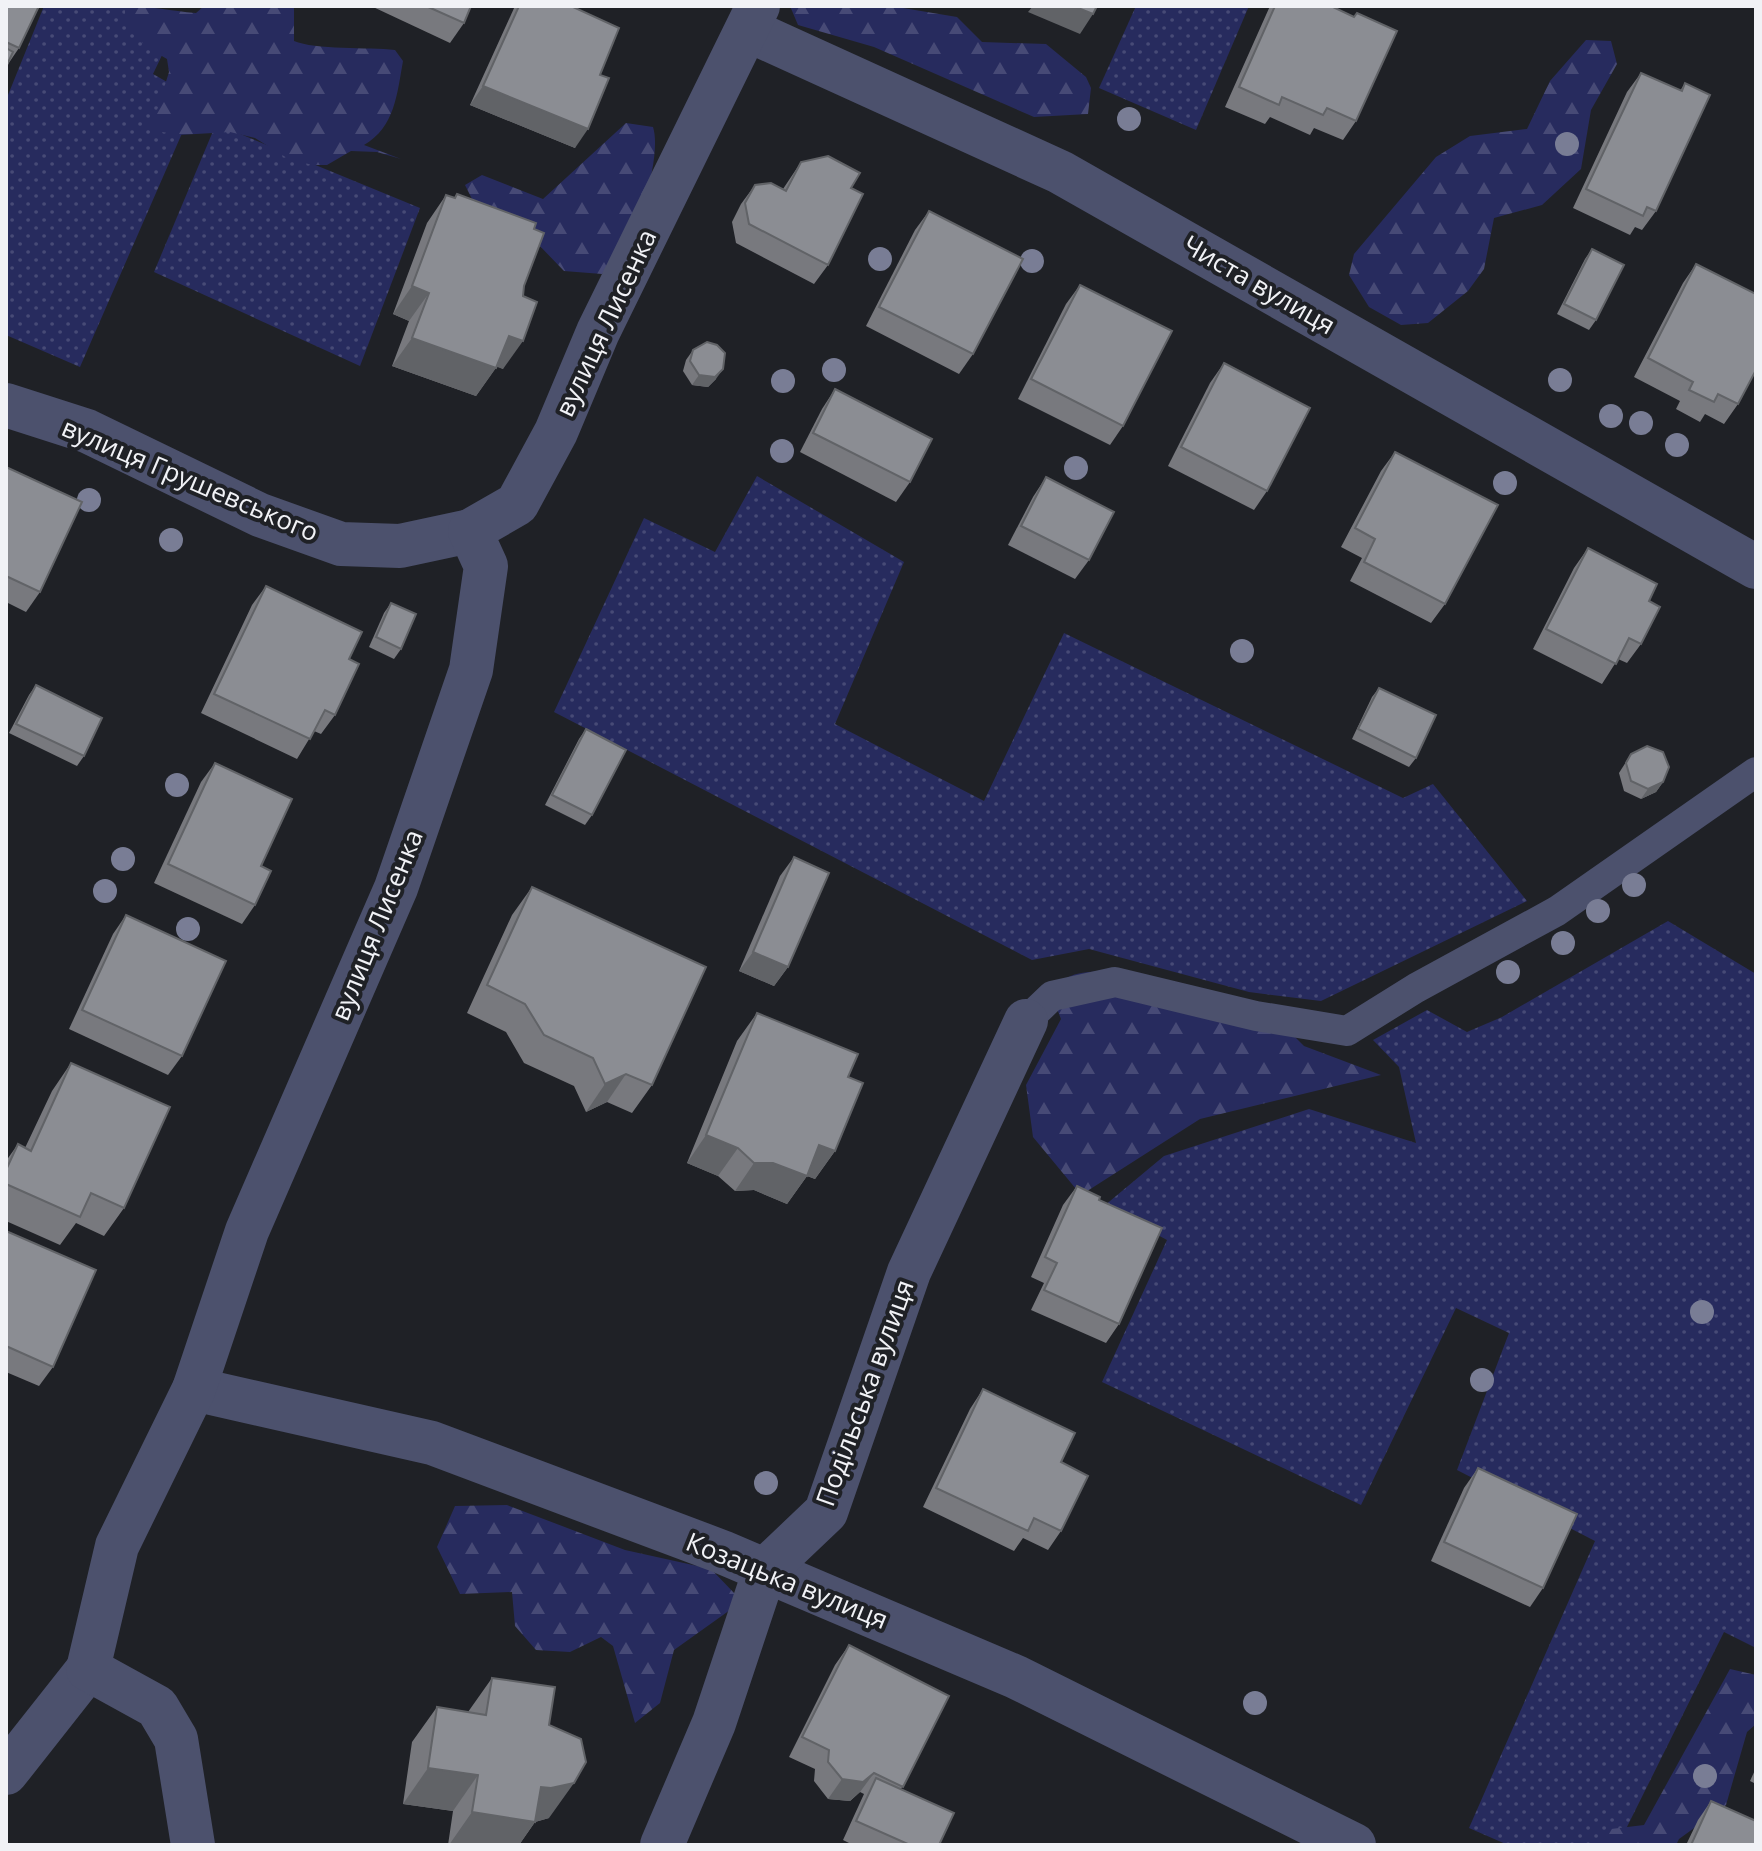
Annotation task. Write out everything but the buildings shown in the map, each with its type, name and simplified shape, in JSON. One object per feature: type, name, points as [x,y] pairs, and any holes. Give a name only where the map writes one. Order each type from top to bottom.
[{"type":"street","name":"вулиця Лисенка","points":[[88,1669],[117,1546],[194,1389],[247,1231],[396,888],[471,670],[486,566],[470,531],[517,504],[556,432],[598,332],[753,18]]},
{"type":"street","name":"Чиста вулиця","points":[[753,18],[1060,172],[1756,567]]},
{"type":"street","name":"вулиця Грушевського","points":[[6,405],[87,431],[260,515],[341,544],[400,546],[470,531]]},
{"type":"street","name":"Подільська вулиця","points":[[662,1845],[714,1723],[765,1570],[826,1512],[909,1272],[1026,1021]]},
{"type":"street","name":"Козацька вулиця","points":[[194,1389],[432,1443],[765,1570],[1016,1677],[1354,1845]]},
{"type":"street","points":[[6,1773],[88,1669],[157,1707],[176,1739],[193,1845]]},
{"type":"lane","points":[[1026,1021],[1052,996],[1115,982],[1256,1016],[1347,1031],[1416,988],[1557,911],[1756,772]]},
{"type":"green space","points":[[44,6],[127,6],[176,26],[153,74],[197,99],[80,367],[6,335],[6,100]]},
{"type":"green space","points":[[125,6],[196,13],[204,6],[294,6],[294,41],[328,47],[395,50],[403,61],[393,109],[382,129],[364,145],[401,159],[377,152],[351,151],[327,165],[312,165],[287,158],[255,138],[230,132],[179,135],[151,130],[169,72],[167,59],[132,32],[125,16]]},
{"type":"green space","points":[[790,6],[891,6],[957,17],[982,42],[1046,44],[1086,77],[1091,88],[1088,114],[1034,117],[874,47],[798,25]]},
{"type":"green space","points":[[1136,6],[1249,6],[1196,130],[1099,88]]},
{"type":"green space","points":[[1586,40],[1611,41],[1617,64],[1591,110],[1581,169],[1542,205],[1494,218],[1484,269],[1468,291],[1428,323],[1401,325],[1369,307],[1349,275],[1354,254],[1436,157],[1470,136],[1527,129],[1550,81]]},
{"type":"green space","points":[[626,123],[653,127],[652,172],[637,226],[625,253],[602,274],[564,271],[536,242],[478,211],[465,185],[482,175],[543,199]]},
{"type":"green space","points":[[216,124],[420,208],[360,366],[154,272]]},
{"type":"green space","points":[[757,476],[904,562],[835,724],[984,801],[1064,633],[1403,798],[1433,784],[1527,901],[1321,1001],[1249,992],[1089,949],[1032,960],[554,712],[644,518],[715,552]]},
{"type":"green space","points":[[1668,921],[1756,974],[1756,1648],[1724,1632],[1618,1845],[1508,1845],[1469,1828],[1595,1541],[1457,1470],[1509,1333],[1456,1308],[1361,1505],[1102,1382],[1167,1240],[1104,1206],[1164,1156],[1309,1109],[1416,1143],[1399,1067],[1373,1040],[1427,1010],[1467,1032],[1502,1017]]},
{"type":"green space","points":[[1101,971],[1265,1007],[1304,1046],[1381,1075],[1200,1119],[1081,1195],[1033,1137],[1026,1085],[1061,1019],[1052,996],[1056,988],[1072,976]]},
{"type":"green space","points":[[507,1505],[625,1550],[711,1569],[735,1594],[730,1610],[674,1650],[660,1703],[635,1723],[613,1646],[601,1637],[570,1652],[536,1650],[515,1626],[512,1592],[460,1594],[437,1547],[455,1506]]},
{"type":"green space","points":[[1730,1669],[1756,1675],[1756,1724],[1747,1732],[1726,1805],[1679,1839],[1676,1845],[1600,1845],[1611,1829],[1644,1825]]}]
